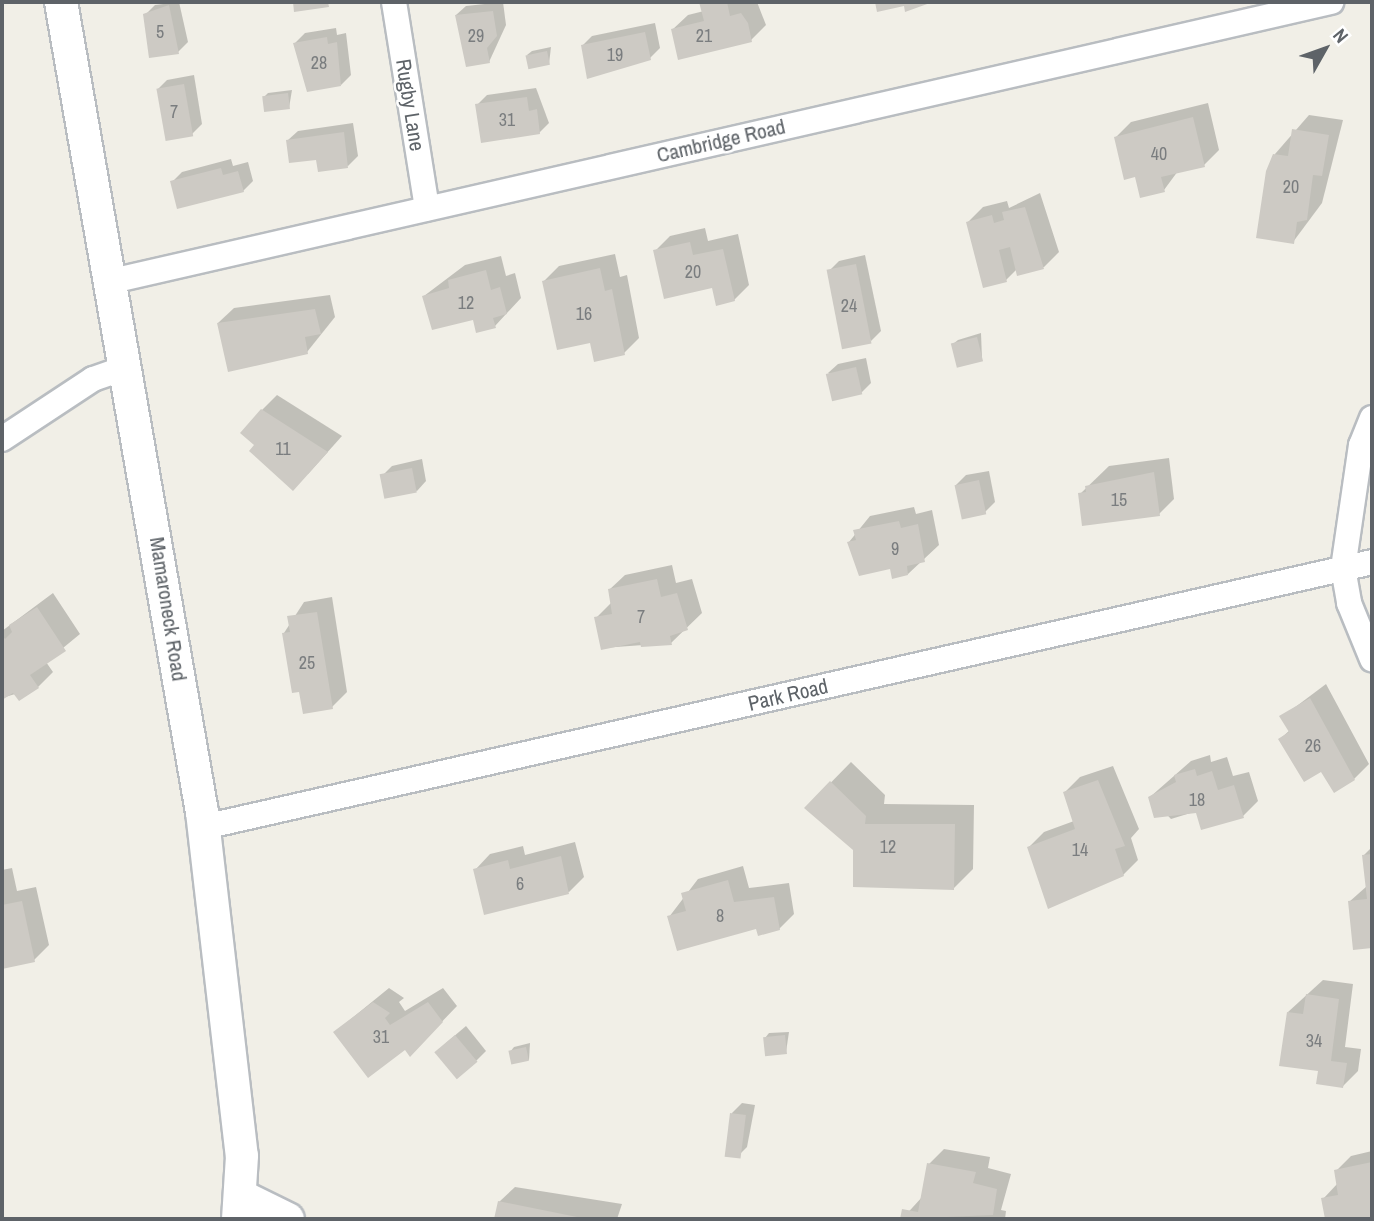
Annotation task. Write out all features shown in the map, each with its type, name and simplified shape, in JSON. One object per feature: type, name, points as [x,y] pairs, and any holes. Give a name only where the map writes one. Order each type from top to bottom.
[{"type":"street","name":"Mamaroneck Road","points":[[61,2],[128,367],[204,827],[240,1208]]},
{"type":"street","name":"Rugby Lane","points":[[394,2],[427,208]]},
{"type":"street","name":"Cambridge Road","points":[[112,281],[1331,2]]},
{"type":"street","points":[[2,439],[93,379],[128,367]]},
{"type":"street","points":[[1372,418],[1361,445],[1343,568],[1349,603],[1372,659]]},
{"type":"street","name":"Park Road","points":[[204,827],[1372,562]]},
{"type":"street","points":[[240,1208],[288,1219]]},
{"type":"building","points":[[293,2],[328,2],[329,7],[294,12]]},
{"type":"building","points":[[699,2],[727,2],[730,16],[741,13],[748,23],[752,42],[678,60],[671,29],[704,21]]},
{"type":"building","points":[[875,2],[930,3],[905,12],[904,6],[877,12]]},
{"type":"building","points":[[169,5],[179,54],[149,58],[143,14]]},
{"type":"building","points":[[493,11],[497,36],[487,48],[490,63],[466,67],[455,15]]},
{"type":"building","points":[[645,32],[651,60],[587,79],[581,45]]},
{"type":"building","points":[[327,37],[328,44],[337,42],[341,86],[307,92],[293,43]]},
{"type":"building","points":[[547,51],[550,65],[528,69],[525,56]]},
{"type":"building","points":[[184,84],[193,136],[166,141],[156,89]]},
{"type":"building","points":[[288,93],[290,109],[264,112],[262,96]]},
{"type":"building","points":[[527,97],[529,111],[537,109],[540,134],[481,143],[475,104]]},
{"type":"building","points":[[1193,117],[1205,167],[1161,177],[1165,192],[1140,198],[1135,177],[1124,180],[1114,137]]},
{"type":"building","points":[[1292,129],[1329,135],[1322,176],[1313,175],[1307,220],[1297,222],[1294,244],[1256,238],[1266,171],[1273,154],[1288,156]]},
{"type":"building","points":[[344,132],[348,168],[318,172],[316,160],[289,163],[286,140]]},
{"type":"building","points":[[221,168],[223,175],[238,171],[244,192],[177,209],[170,181]]},
{"type":"building","points":[[1025,207],[1044,269],[1017,276],[1010,247],[999,250],[1007,282],[983,288],[966,222],[992,215],[994,223],[1004,220],[1002,212]]},
{"type":"building","points":[[690,242],[693,255],[723,249],[735,301],[716,306],[712,288],[664,299],[653,250]]},
{"type":"building","points":[[856,264],[871,344],[842,349],[827,270]]},
{"type":"building","points":[[600,268],[605,291],[612,289],[625,355],[594,362],[590,343],[557,350],[542,281]]},
{"type":"building","points":[[486,270],[491,290],[500,287],[507,314],[493,318],[496,328],[476,333],[473,320],[432,330],[422,296],[449,288],[448,280]]},
{"type":"building","points":[[315,309],[321,334],[305,337],[308,354],[228,372],[217,323]]},
{"type":"building","points":[[977,337],[983,361],[957,368],[951,344]]},
{"type":"building","points":[[856,367],[862,394],[832,401],[826,374]]},
{"type":"building","points":[[261,409],[328,452],[293,491],[249,451],[254,445],[240,433]]},
{"type":"building","points":[[412,468],[417,493],[384,499],[380,474]]},
{"type":"building","points":[[1154,472],[1160,516],[1082,526],[1078,493],[1086,492],[1085,486]]},
{"type":"building","points":[[979,480],[986,514],[962,519],[955,485]]},
{"type":"building","points":[[899,521],[901,528],[918,524],[925,562],[907,566],[908,575],[892,579],[890,569],[859,576],[847,542],[856,540],[853,530]]},
{"type":"building","points":[[657,579],[661,597],[677,593],[688,630],[670,636],[672,645],[641,647],[640,642],[601,650],[594,617],[612,614],[608,589]]},
{"type":"building","points":[[37,607],[66,651],[30,675],[39,688],[19,701],[13,693],[2,700],[2,635],[5,639],[12,632],[9,625]]},
{"type":"building","points":[[317,612],[333,709],[303,714],[299,692],[292,693],[282,633],[290,632],[287,616]]},
{"type":"building","points":[[1310,698],[1355,780],[1334,793],[1321,772],[1304,782],[1278,739],[1289,732],[1279,716]]},
{"type":"building","points":[[1195,769],[1197,776],[1212,771],[1218,790],[1234,785],[1244,818],[1201,830],[1196,813],[1154,818],[1148,797],[1176,782],[1174,775]]},
{"type":"building","points":[[1098,780],[1125,846],[1115,849],[1124,876],[1048,909],[1027,847],[1075,829],[1063,792]]},
{"type":"building","points":[[830,781],[866,816],[865,824],[955,824],[954,890],[853,887],[853,850],[804,808]]},
{"type":"building","points":[[1372,854],[1372,948],[1353,950],[1348,901],[1367,899],[1362,855]]},
{"type":"building","points":[[561,856],[569,894],[484,915],[473,869],[508,860],[510,869]]},
{"type":"building","points":[[728,880],[734,902],[774,897],[780,930],[758,936],[756,929],[677,951],[667,916],[686,911],[681,893]]},
{"type":"building","points":[[22,901],[35,962],[2,969],[2,905]]},
{"type":"building","points":[[1306,994],[1339,999],[1331,1061],[1347,1063],[1343,1088],[1316,1084],[1318,1071],[1279,1066],[1287,1012],[1303,1014]]},
{"type":"building","points":[[373,1002],[390,1013],[385,1018],[390,1025],[428,1002],[443,1022],[410,1057],[405,1050],[368,1078],[333,1032]]},
{"type":"building","points":[[455,1035],[477,1062],[457,1079],[434,1052]]},
{"type":"building","points":[[785,1035],[787,1054],[765,1056],[763,1037]]},
{"type":"building","points":[[526,1047],[529,1061],[511,1064],[508,1051]]},
{"type":"building","points":[[730,1113],[746,1115],[741,1159],[725,1157]]},
{"type":"building","points":[[1372,1162],[1372,1219],[1325,1219],[1321,1198],[1338,1195],[1334,1170]]},
{"type":"building","points":[[927,1163],[976,1172],[973,1183],[997,1189],[993,1215],[900,1219],[902,1209],[918,1212]]},
{"type":"building","points":[[498,1201],[577,1217],[605,1219],[494,1219]]}]
